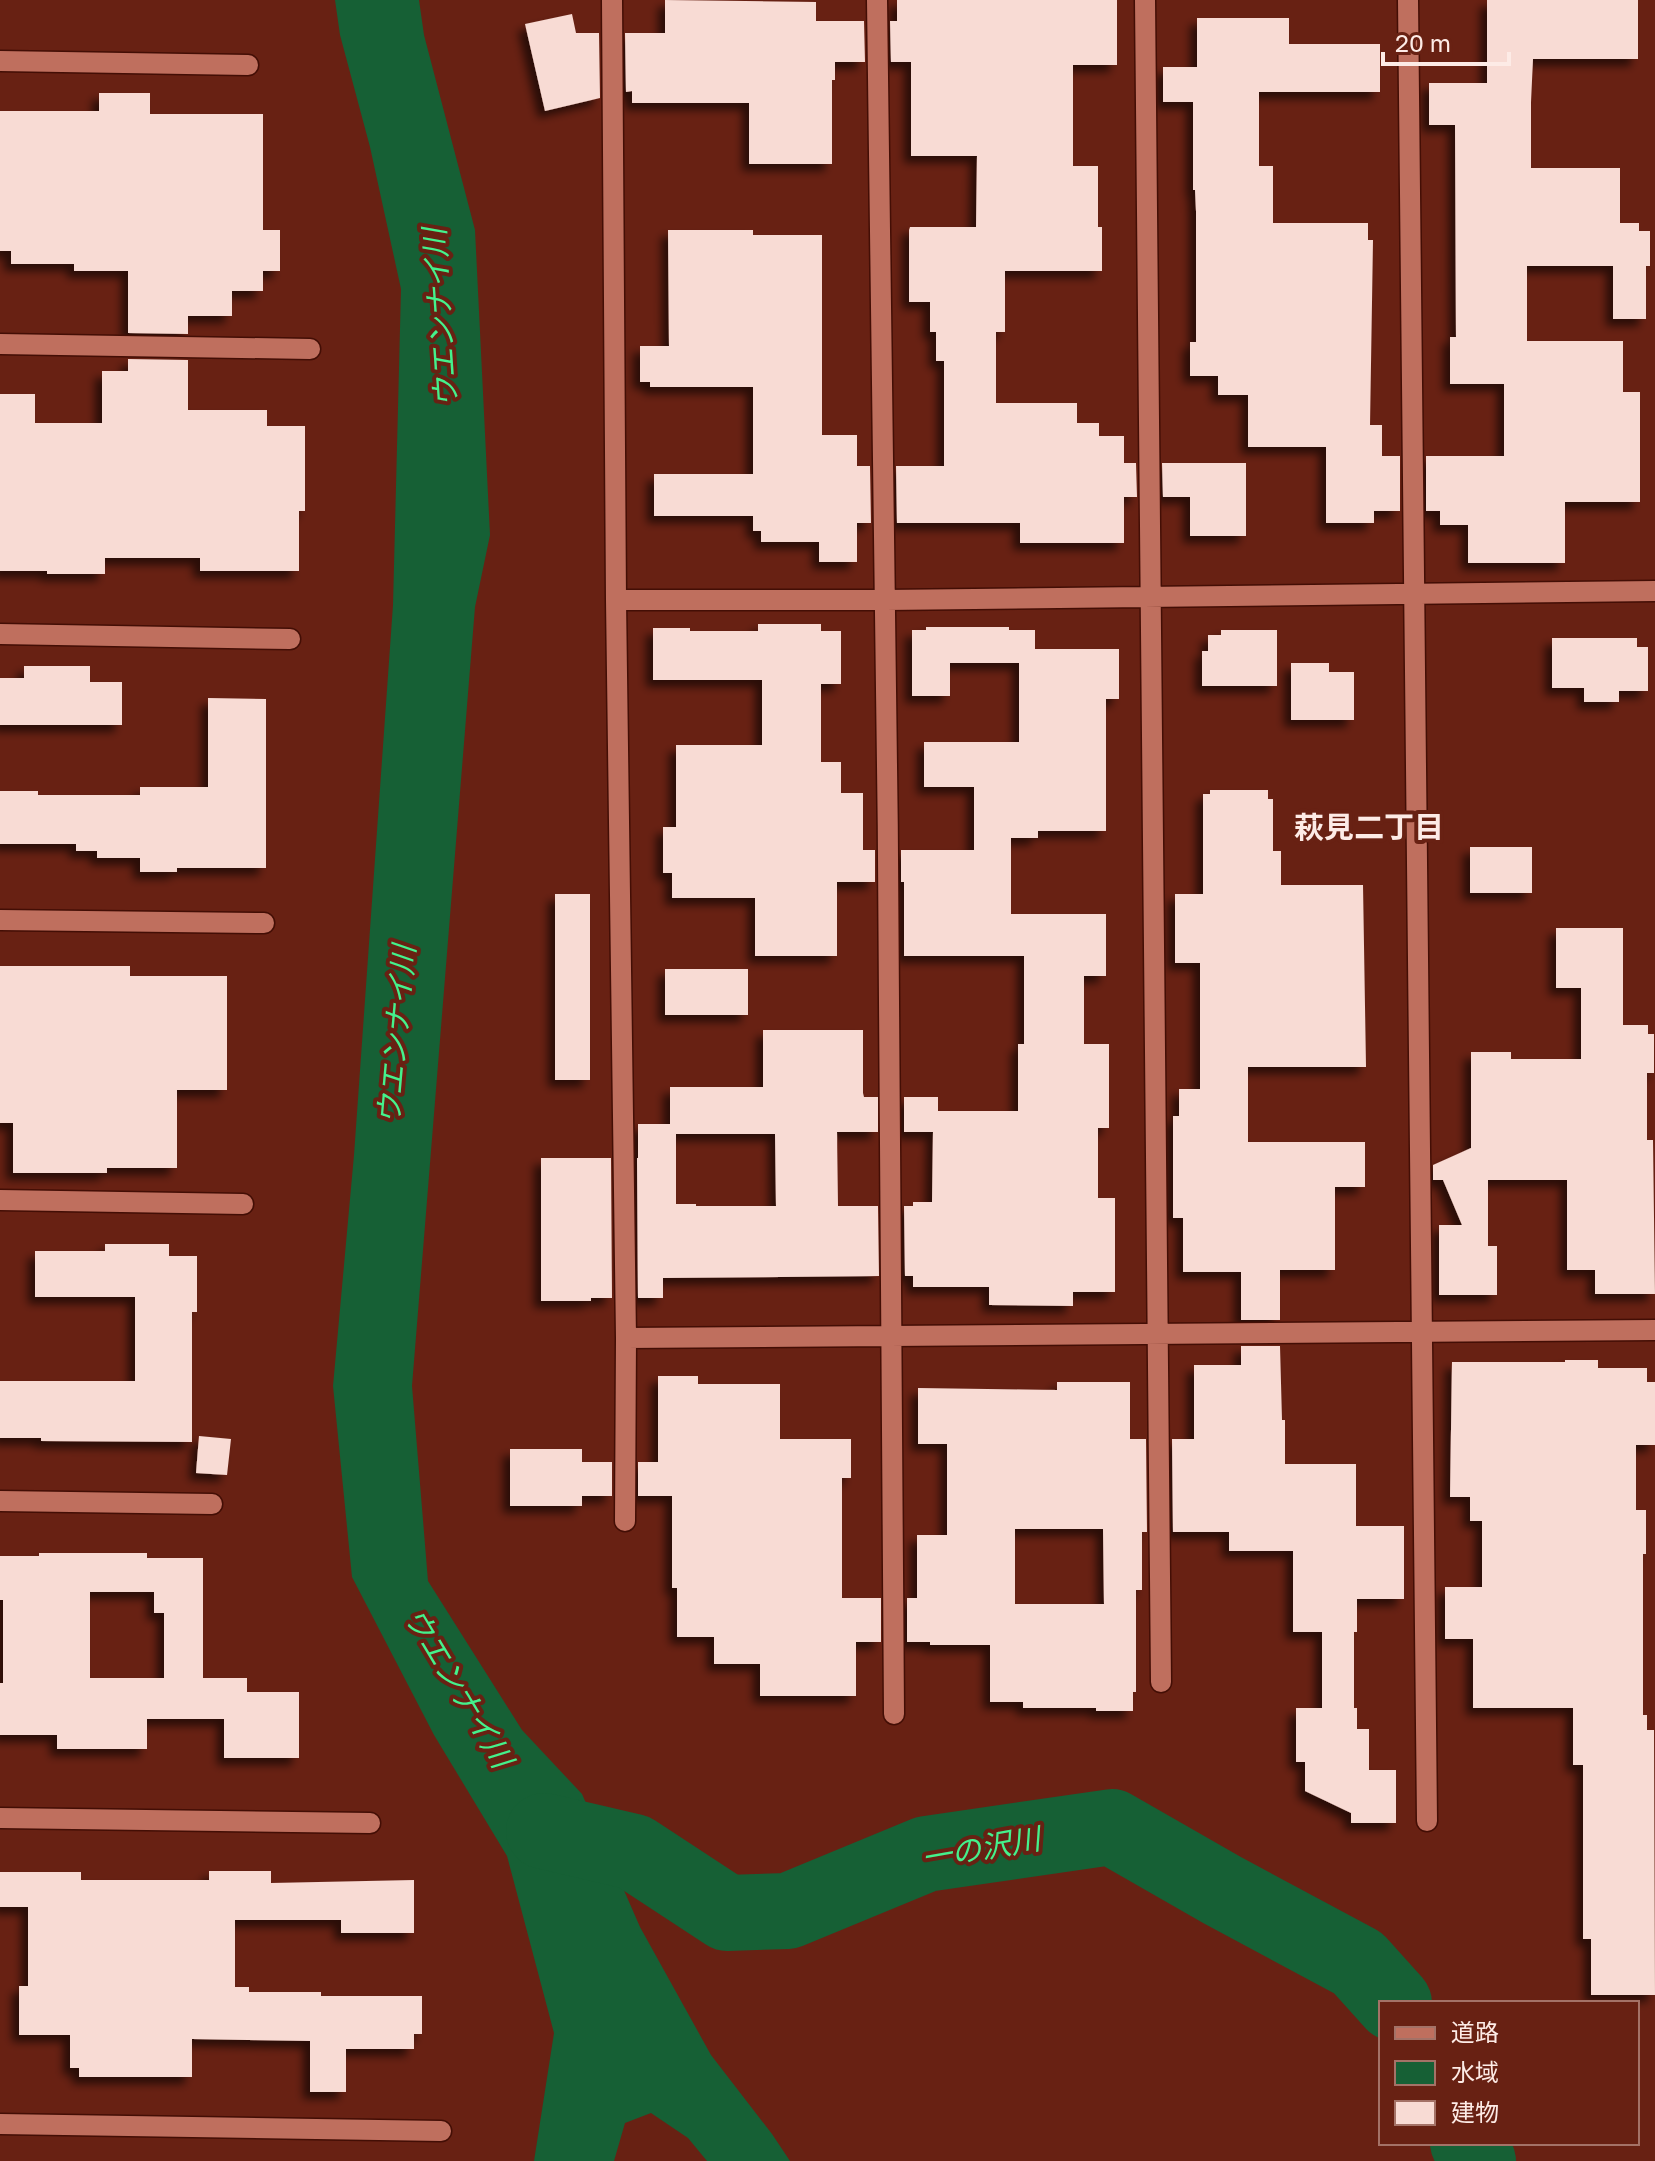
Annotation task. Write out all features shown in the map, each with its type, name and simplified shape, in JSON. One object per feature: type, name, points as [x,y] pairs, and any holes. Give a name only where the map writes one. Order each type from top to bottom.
[{"type":"street","points":[[612,0],[626,1338],[625,1521]]},
{"type":"street","points":[[877,0],[886,600],[894,1714]]},
{"type":"street","points":[[1145,0],[1161,1682]]},
{"type":"street","points":[[1408,0],[1427,1821]]},
{"type":"street","points":[[0,61],[248,65]]},
{"type":"street","points":[[0,344],[310,349]]},
{"type":"street","points":[[616,600],[1655,591]]},
{"type":"street","points":[[0,634],[290,639]]},
{"type":"street","points":[[0,920],[264,923]]},
{"type":"street","points":[[0,1200],[243,1204]]},
{"type":"street","points":[[626,1338],[1655,1330]]},
{"type":"street","points":[[0,1501],[212,1504]]},
{"type":"street","points":[[0,1818],[370,1823]]},
{"type":"street","points":[[0,2124],[441,2131]]},
{"type":"water","name":"ウエンナイ川","points":[[335,0],[419,0],[424,35],[475,230],[490,535],[475,607],[412,1386],[428,1581],[522,1730],[582,1794],[640,1927],[711,2055],[790,2161],[707,2161],[688,2138],[651,2113],[625,2123],[614,2161],[534,2161],[554,2033],[507,1856],[434,1735],[352,1577],[333,1386],[354,1155],[393,605],[401,289],[370,147],[340,35]]},
{"type":"building","points":[[665,0],[816,2],[816,21],[864,21],[865,62],[835,62],[835,80],[832,80],[832,164],[749,164],[749,103],[632,103],[632,91],[626,92],[625,33],[665,33]]},
{"type":"building","points":[[897,0],[1117,0],[1117,65],[1073,65],[1073,166],[1098,166],[1102,271],[1005,271],[1005,332],[996,332],[996,403],[1077,403],[1077,423],[1099,423],[1099,436],[1124,436],[1124,463],[1136,463],[1137,497],[1124,497],[1124,543],[1020,543],[1020,523],[897,523],[896,466],[944,466],[944,361],[936,361],[936,332],[930,332],[930,302],[909,302],[909,230],[910,227],[976,227],[977,156],[911,156],[911,62],[891,62],[890,21],[897,21]]},
{"type":"building","points":[[1487,0],[1638,0],[1638,59],[1533,59],[1531,168],[1620,168],[1620,223],[1639,223],[1639,231],[1650,231],[1650,266],[1646,266],[1646,319],[1613,319],[1613,266],[1527,266],[1527,341],[1623,341],[1623,392],[1640,392],[1640,502],[1565,502],[1565,563],[1468,563],[1468,525],[1440,525],[1440,511],[1426,511],[1426,456],[1504,456],[1504,384],[1450,384],[1450,337],[1456,337],[1455,125],[1429,125],[1429,83],[1487,83]]},
{"type":"building","points":[[572,14],[576,33],[599,33],[600,98],[545,111],[525,24]]},
{"type":"building","points":[[1197,18],[1289,18],[1289,44],[1380,44],[1380,92],[1259,92],[1259,166],[1273,166],[1273,223],[1368,223],[1368,240],[1373,240],[1370,425],[1382,425],[1382,456],[1400,456],[1400,511],[1374,511],[1374,523],[1326,523],[1326,447],[1248,447],[1248,395],[1218,395],[1218,376],[1190,376],[1190,342],[1196,342],[1193,102],[1163,102],[1163,67],[1197,67]]},
{"type":"building","points":[[99,93],[150,93],[150,114],[263,114],[263,230],[280,230],[280,271],[263,271],[263,291],[232,291],[232,316],[188,316],[188,334],[128,333],[128,271],[74,271],[74,264],[11,264],[11,251],[0,251],[0,111],[99,111]]},
{"type":"building","points":[[668,230],[753,230],[753,235],[822,235],[822,435],[857,435],[857,466],[870,466],[871,523],[857,523],[857,562],[819,562],[819,542],[761,542],[761,531],[753,531],[753,516],[654,516],[654,474],[753,474],[753,387],[650,387],[650,382],[640,382],[640,346],[669,346]]},
{"type":"building","points":[[128,359],[188,360],[188,410],[267,410],[267,426],[305,426],[305,511],[299,511],[299,571],[200,571],[200,558],[105,558],[105,574],[0,571],[0,394],[35,394],[35,423],[102,423],[102,371],[128,371]]},
{"type":"building","points":[[1162,463],[1246,463],[1246,536],[1190,536],[1190,497],[1163,497]]},
{"type":"building","points":[[758,624],[821,624],[821,631],[841,631],[841,684],[821,684],[821,762],[841,762],[841,793],[863,793],[863,850],[875,850],[875,882],[837,882],[837,956],[755,956],[755,898],[672,898],[672,873],[663,873],[663,827],[676,827],[676,745],[762,745],[762,680],[653,680],[653,628],[758,631]]},
{"type":"building","points":[[926,627],[1035,630],[1035,649],[1119,649],[1119,699],[1106,699],[1106,831],[1038,831],[1038,838],[1011,838],[1011,914],[1106,914],[1106,976],[1084,976],[1084,1044],[1109,1044],[1109,1128],[1098,1128],[1098,1198],[1115,1198],[1115,1292],[1073,1292],[1073,1306],[989,1305],[989,1287],[913,1287],[913,1276],[905,1276],[904,1206],[913,1206],[913,1202],[932,1202],[933,1132],[904,1132],[904,1097],[938,1097],[938,1111],[1018,1111],[1018,1044],[1024,1044],[1024,956],[904,956],[901,850],[974,850],[974,787],[924,787],[924,742],[1019,742],[1019,663],[950,663],[950,696],[912,696],[912,630],[926,630]]},
{"type":"building","points":[[1221,630],[1277,630],[1277,686],[1202,686],[1202,651],[1208,651],[1208,635],[1221,635]]},
{"type":"building","points":[[1552,638],[1637,638],[1637,647],[1648,647],[1648,691],[1619,691],[1619,702],[1584,702],[1584,688],[1552,688]]},
{"type":"building","points":[[1291,663],[1329,663],[1329,672],[1354,672],[1354,720],[1291,720]]},
{"type":"building","points":[[24,666],[90,666],[90,682],[122,682],[122,725],[0,725],[0,678],[24,678]]},
{"type":"building","points":[[208,698],[266,699],[266,868],[177,868],[177,872],[140,872],[140,858],[97,858],[97,851],[76,851],[76,844],[0,844],[0,791],[38,791],[38,795],[140,795],[140,787],[208,787]]},
{"type":"building","points":[[1210,790],[1268,790],[1268,799],[1273,799],[1273,851],[1281,851],[1281,885],[1363,885],[1366,1067],[1248,1067],[1248,1142],[1365,1142],[1365,1187],[1335,1187],[1335,1270],[1280,1270],[1280,1320],[1241,1320],[1241,1272],[1183,1272],[1183,1218],[1173,1218],[1173,1116],[1179,1116],[1179,1089],[1200,1089],[1200,963],[1175,963],[1175,894],[1203,894],[1203,794],[1210,794]]},
{"type":"building","points":[[1470,847],[1532,847],[1532,893],[1470,893]]},
{"type":"building","points":[[555,894],[590,894],[590,1080],[555,1080]]},
{"type":"building","points":[[1556,928],[1623,928],[1623,1025],[1648,1025],[1648,1034],[1654,1034],[1654,1073],[1647,1073],[1647,1140],[1653,1140],[1655,1294],[1595,1294],[1595,1270],[1567,1270],[1567,1180],[1488,1180],[1488,1246],[1497,1246],[1497,1295],[1439,1295],[1439,1225],[1462,1225],[1443,1180],[1433,1180],[1433,1165],[1471,1148],[1471,1052],[1511,1052],[1511,1059],[1581,1059],[1581,988],[1556,988]]},
{"type":"building","points":[[0,966],[130,966],[130,976],[227,976],[227,1090],[177,1090],[177,1168],[107,1168],[107,1173],[13,1173],[13,1123],[0,1123]]},
{"type":"building","points":[[665,969],[748,969],[748,1015],[665,1015]]},
{"type":"building","points":[[763,1030],[863,1030],[863,1093],[864,1097],[878,1097],[878,1132],[837,1132],[838,1206],[878,1206],[879,1276],[663,1278],[663,1298],[638,1298],[638,1124],[670,1124],[670,1087],[763,1087]],"holes":[[[676,1134],[775,1134],[776,1206],[676,1204]]]},
{"type":"building","points":[[541,1158],[611,1158],[612,1298],[541,1301]]},
{"type":"building","points":[[105,1244],[169,1244],[169,1256],[197,1256],[197,1312],[192,1312],[192,1442],[0,1438],[0,1381],[135,1381],[135,1297],[35,1297],[35,1251],[105,1251]]},
{"type":"building","points":[[1241,1346],[1280,1346],[1285,1464],[1356,1464],[1356,1526],[1404,1526],[1404,1599],[1357,1599],[1357,1632],[1354,1632],[1357,1729],[1369,1729],[1369,1770],[1396,1770],[1396,1823],[1351,1823],[1351,1813],[1305,1791],[1305,1762],[1296,1762],[1296,1708],[1322,1708],[1322,1632],[1293,1632],[1293,1551],[1229,1551],[1229,1532],[1173,1532],[1172,1439],[1194,1439],[1194,1365],[1241,1365]]},
{"type":"building","points":[[1598,1360],[1598,1368],[1647,1368],[1647,1382],[1655,1382],[1655,1445],[1636,1445],[1636,1510],[1646,1510],[1643,1715],[1647,1715],[1647,1730],[1654,1730],[1655,1995],[1591,1995],[1591,1939],[1583,1939],[1583,1765],[1573,1765],[1573,1708],[1473,1708],[1473,1639],[1445,1639],[1445,1587],[1482,1587],[1482,1521],[1470,1521],[1470,1497],[1450,1497],[1452,1362]]},
{"type":"building","points":[[658,1376],[698,1376],[698,1384],[780,1384],[780,1439],[851,1439],[851,1478],[842,1478],[842,1598],[881,1598],[881,1642],[856,1642],[856,1696],[760,1696],[760,1664],[714,1664],[714,1637],[677,1637],[677,1588],[672,1588],[672,1496],[638,1496],[638,1462],[658,1462]]},
{"type":"building","points":[[1057,1382],[1130,1382],[1130,1439],[1146,1439],[1147,1532],[1142,1532],[1142,1590],[1136,1590],[1136,1692],[1133,1692],[1133,1711],[1023,1708],[1023,1702],[990,1702],[990,1645],[907,1642],[907,1598],[917,1598],[917,1535],[947,1535],[947,1444],[918,1444],[918,1388],[1057,1390]],"holes":[[[1015,1529],[1103,1529],[1104,1604],[1015,1604]]]},
{"type":"building","points":[[199,1436],[231,1439],[227,1475],[196,1473]]},
{"type":"building","points":[[510,1449],[582,1449],[582,1462],[612,1462],[612,1496],[582,1496],[582,1506],[510,1506]]},
{"type":"building","points":[[39,1553],[147,1553],[147,1558],[203,1558],[203,1678],[247,1678],[247,1692],[299,1692],[299,1758],[224,1758],[224,1719],[147,1719],[147,1749],[57,1749],[57,1735],[0,1735],[3,1600],[0,1600],[0,1556],[39,1556]],"holes":[[[90,1592],[154,1592],[154,1613],[164,1613],[164,1678],[90,1678]]]},
{"type":"building","points":[[209,1871],[271,1871],[271,1883],[414,1880],[414,1933],[341,1933],[341,1920],[235,1920],[235,1987],[249,1987],[249,1992],[321,1992],[321,1996],[422,1996],[422,2034],[414,2034],[414,2049],[346,2049],[346,2092],[310,2092],[310,2041],[192,2039],[192,2077],[79,2077],[79,2068],[70,2068],[70,2035],[19,2035],[19,1986],[28,1986],[28,1907],[0,1907],[0,1872],[81,1872],[81,1880],[209,1880]]},
{"type":"waterway","name":"一の沢川","points":[[544,1831],[634,1852],[727,1913],[788,1911],[926,1854],[1112,1827],[1358,1963],[1392,2001]]},
{"type":"waterway","name":"一の沢川","points":[[1469,2145],[1478,2161]]},
{"type":"district","name":"萩見二丁目","points":[[1369,828]]}]
